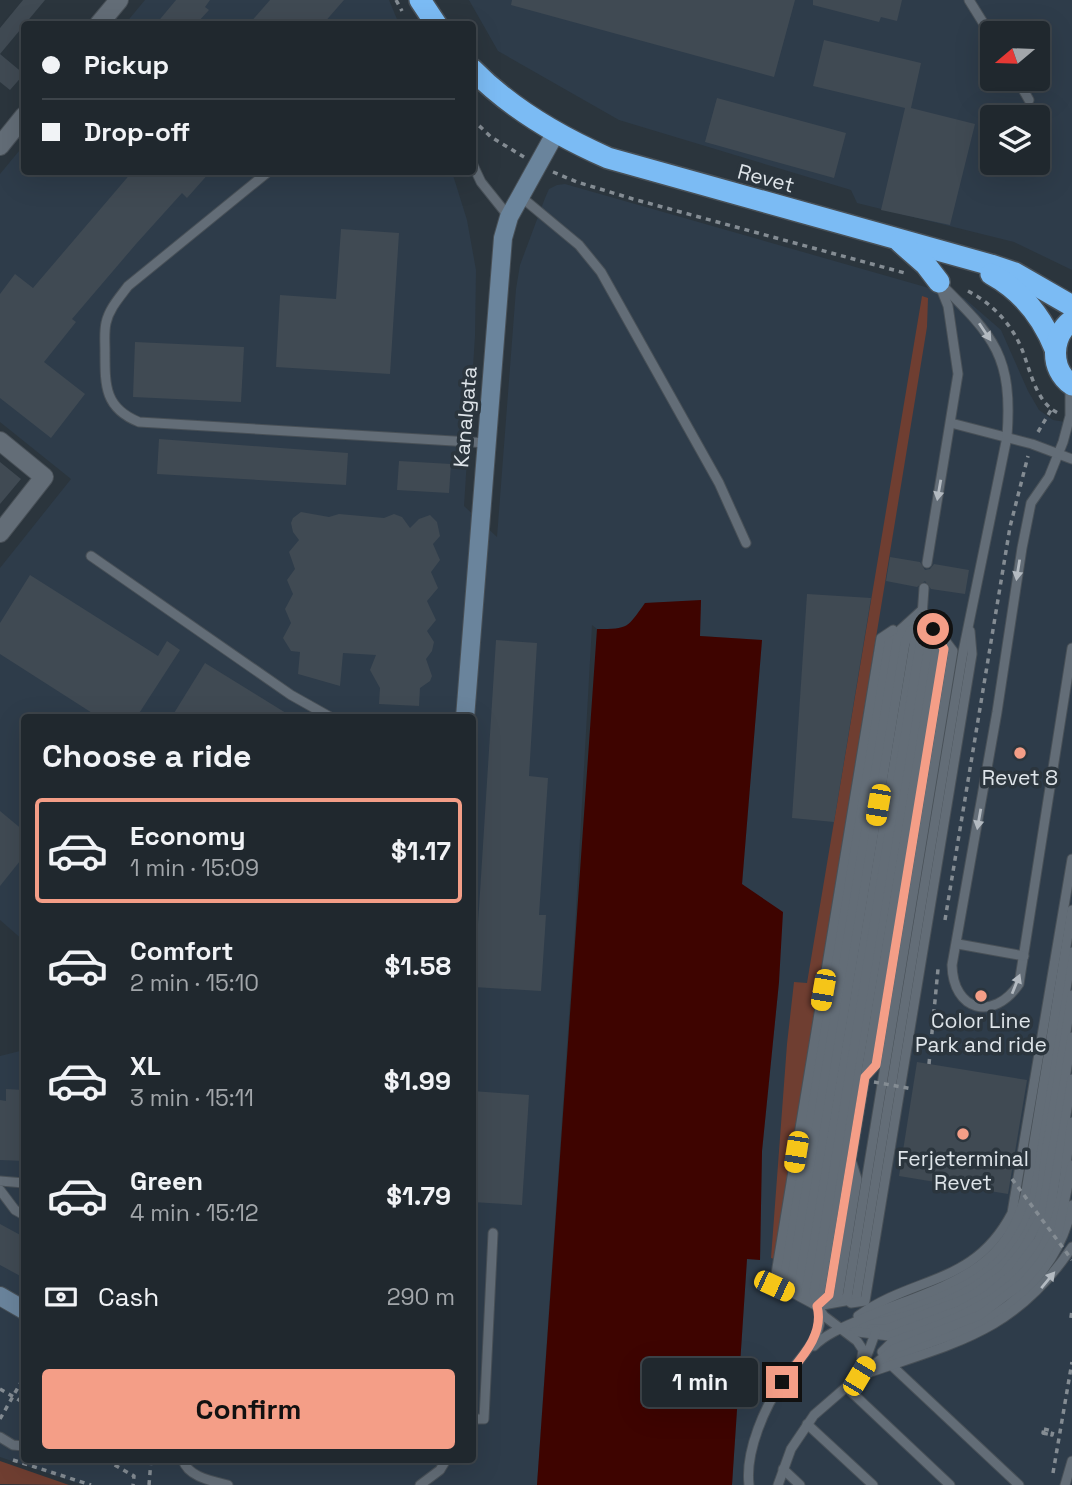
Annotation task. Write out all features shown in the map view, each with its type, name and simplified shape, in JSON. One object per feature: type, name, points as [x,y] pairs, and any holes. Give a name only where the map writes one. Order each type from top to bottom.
[{"type":"highway","points":[[420,0],[434,21]]},
{"type":"highway","name":"Revet","points":[[476,73],[498,93],[556,132],[608,158],[1015,273],[1072,306]]},
{"type":"highway","points":[[896,238],[926,265],[939,282]]},
{"type":"highway","name":"Revet","points":[[968,260],[1007,283],[1039,316],[1055,349],[1058,368],[1071,384]]},
{"type":"highway","points":[[1055,349],[1059,335],[1072,320]]},
{"type":"main road","name":"Kanalgata","points":[[465,714],[499,271],[509,217],[556,132]]},
{"type":"main road","points":[[0,1296],[21,1308]]},
{"type":"street","points":[[102,21],[119,0]]},
{"type":"street","points":[[0,146],[21,120]]},
{"type":"street","points":[[0,441],[44,477],[0,533]]},
{"type":"lane","points":[[969,0],[982,21]]},
{"type":"lane","points":[[1024,91],[1029,100]]},
{"type":"lane","points":[[476,171],[481,182],[509,217]]},
{"type":"lane","points":[[264,175],[128,286],[113,304],[106,324],[104,384],[112,403],[122,415],[139,422],[487,443]]},
{"type":"lane","points":[[520,196],[579,245],[601,272],[719,483],[746,543]]},
{"type":"lane","points":[[927,563],[958,374],[948,306],[939,282]]},
{"type":"lane","points":[[922,610],[881,639],[774,1286],[817,1306],[856,1299],[969,619],[1007,437],[1009,401],[999,355],[984,327],[939,282]]},
{"type":"lane","points":[[1071,384],[1070,416],[1059,455],[1049,477],[1031,503],[1024,537],[958,944],[952,965],[953,982],[959,994],[972,1005],[985,1007],[1001,1004],[1019,984],[1072,648]]},
{"type":"lane","points":[[951,423],[1032,444],[1072,459]]},
{"type":"lane","points":[[90,556],[291,695],[325,714]]},
{"type":"lane","points":[[859,1376],[863,1350],[857,1341],[839,1329],[806,1291],[912,644],[922,610],[924,588]]},
{"type":"lane","points":[[922,610],[953,651]]},
{"type":"lane","points":[[922,610],[944,649],[876,1065],[870,1164],[847,1298],[817,1306],[790,1289],[897,641],[922,610]]},
{"type":"lane","points":[[874,1080],[936,648],[922,610]]},
{"type":"lane","points":[[749,1485],[748,1473],[760,1427],[782,1382],[816,1335],[820,1318],[817,1306],[928,646],[922,610]]},
{"type":"lane","points":[[817,1306],[829,1295],[851,1161],[874,1080],[953,651],[969,619]]},
{"type":"lane","points":[[795,1365],[819,1340],[877,1302],[938,1280],[966,1266],[988,1248],[1012,1213],[1072,859]]},
{"type":"lane","points":[[859,1376],[880,1337],[994,1254],[1020,1216],[1072,910]]},
{"type":"lane","points":[[958,944],[1024,956]]},
{"type":"lane","points":[[859,1376],[880,1337],[974,1279],[999,1258],[1026,1219],[1072,952]]},
{"type":"lane","points":[[880,1337],[978,1284],[1004,1263],[1033,1222],[1072,995]]},
{"type":"lane","points":[[880,1337],[957,1304],[982,1290],[1009,1268],[1032,1238],[1044,1205],[1072,1037]]},
{"type":"lane","points":[[874,1080],[876,1065]]},
{"type":"lane","points":[[880,1337],[974,1303],[1006,1280],[1029,1254],[1049,1217],[1072,1079]]},
{"type":"lane","points":[[839,1329],[880,1337],[947,1323],[983,1305],[1011,1285],[1035,1258],[1055,1219],[1072,1122]]},
{"type":"lane","points":[[817,1306],[838,1296],[857,1178],[851,1161]]},
{"type":"lane","points":[[857,1178],[870,1164]]},
{"type":"lane","points":[[839,1329],[880,1337],[980,1315],[1006,1298],[1040,1263],[1058,1233],[1072,1165]]},
{"type":"lane","points":[[0,1181],[21,1183]]},
{"type":"lane","points":[[0,1190],[15,1210],[21,1213]]},
{"type":"lane","points":[[839,1329],[880,1337],[969,1329],[1020,1296],[1055,1252],[1064,1235],[1072,1205]]},
{"type":"lane","points":[[476,1419],[484,1419],[492,1233]]},
{"type":"lane","points":[[778,1485],[791,1449],[807,1424],[859,1376],[973,1335],[1003,1319],[1048,1282],[1072,1247]]},
{"type":"lane","points":[[891,1365],[1019,1485]]},
{"type":"lane","points":[[846,1387],[950,1485]]},
{"type":"lane","points":[[807,1424],[873,1485]]},
{"type":"lane","points":[[0,1437],[13,1445],[21,1446]]},
{"type":"lane","points":[[1065,1485],[1072,1461]]},
{"type":"lane","points":[[184,1463],[200,1477],[228,1485]]},
{"type":"lane","points":[[420,1485],[444,1463]]},
{"type":"lane","points":[[783,1469],[800,1485]]},
{"type":"path","points":[[476,123],[491,138],[514,153]]},
{"type":"path","points":[[562,176],[633,199],[909,275]]},
{"type":"path","points":[[965,289],[1002,316],[1020,346],[1042,400],[1051,410],[1060,414]]},
{"type":"path","points":[[944,922],[1010,527],[1032,444],[1051,410]]},
{"type":"path","points":[[929,1064],[938,960]]},
{"type":"path","points":[[874,1080],[913,1089]]},
{"type":"path","points":[[1012,1179],[1072,1260]]},
{"type":"path","points":[[1071,1318],[1072,1309]]},
{"type":"path","points":[[1051,1485],[1072,1362]]},
{"type":"path","points":[[0,1419],[21,1382]]},
{"type":"path","points":[[0,1389],[21,1401]]},
{"type":"path","points":[[1043,1433],[1052,1435],[1053,1431],[1044,1429],[1043,1433],[1052,1435],[1059,1436]]},
{"type":"path","points":[[8,1458],[21,1462]]},
{"type":"path","points":[[23,1463],[91,1485]]},
{"type":"path","points":[[111,1463],[134,1476],[133,1485]]},
{"type":"path","points":[[149,1485],[151,1463]]},
{"type":"shaded area","points":[[145,0],[389,0],[398,21],[128,21]]},
{"type":"shaded area","points":[[469,0],[1072,0],[1072,270],[1014,242],[857,203],[851,190],[619,120],[498,51]]},
{"type":"shaded area","points":[[21,149],[21,175],[453,175],[467,220],[476,270],[475,336],[464,506],[497,537],[520,265],[549,189],[557,185],[565,184],[964,298],[1001,330],[1039,410],[1053,420],[1072,423],[1072,1485],[732,1485],[747,1259],[760,1259],[762,1151],[779,982],[742,884],[762,640],[699,636],[701,601],[645,603],[632,622],[623,629],[597,629],[592,625],[575,928],[537,1485],[83,1485],[0,1457],[0,1056],[21,1051],[21,1463],[476,1463],[476,714],[21,714],[21,938],[0,920],[0,568],[71,479],[0,422],[0,174]]},
{"type":"shaded area","points":[[922,296],[928,298],[927,327],[774,1259],[771,1258],[794,982],[807,983]]},
{"type":"shaded area","points":[[701,600],[700,636],[762,640],[742,884],[783,912],[779,982],[762,1151],[760,1260],[747,1259],[732,1485],[537,1485],[597,629],[626,625],[645,603]]},
{"type":"shaded area","points":[[0,1461],[69,1485],[0,1484]]},
{"type":"building","points":[[23,0],[45,0],[28,21],[21,21],[21,29],[0,54],[0,28]]},
{"type":"building","points":[[176,0],[210,0],[205,7],[209,10],[199,21],[158,21]]},
{"type":"building","points":[[270,0],[344,0],[326,21],[252,21]]},
{"type":"building","points":[[512,0],[795,0],[774,77],[511,5]]},
{"type":"building","points":[[813,0],[902,0],[897,21],[881,17],[879,22],[813,5]]},
{"type":"building","points":[[824,40],[921,63],[911,108],[975,124],[950,225],[881,210],[905,108],[813,86]]},
{"type":"building","points":[[0,54],[21,72],[21,77],[10,90],[0,82]]},
{"type":"building","points":[[717,98],[846,133],[834,178],[705,142]]},
{"type":"building","points":[[129,175],[207,175],[187,198],[182,193],[136,244],[72,319],[76,322],[44,362],[85,394],[51,438],[0,398],[0,294],[15,274],[33,288]]},
{"type":"building","points":[[341,229],[399,233],[390,374],[276,367],[280,295],[336,299]]},
{"type":"building","points":[[135,342],[244,347],[241,402],[133,397]]},
{"type":"building","points":[[159,439],[348,453],[346,485],[157,474]]},
{"type":"building","points":[[399,461],[451,464],[449,493],[397,490]]},
{"type":"building","points":[[0,462],[21,479],[0,504]]},
{"type":"building","points":[[301,512],[329,517],[339,514],[384,518],[394,514],[402,517],[410,528],[419,519],[430,515],[437,522],[440,536],[433,544],[440,560],[431,572],[438,588],[427,601],[436,620],[427,631],[434,642],[426,659],[432,676],[430,681],[420,688],[419,706],[379,704],[380,688],[370,670],[376,655],[343,653],[340,686],[298,674],[300,652],[291,651],[283,638],[291,623],[285,609],[293,594],[287,580],[295,569],[289,552],[299,540],[291,523]]},
{"type":"building","points":[[890,557],[920,562],[925,570],[934,564],[969,570],[965,594],[931,589],[925,581],[917,587],[886,581]]},
{"type":"building","points":[[30,575],[158,656],[167,641],[180,650],[139,714],[94,714],[0,654],[0,623]]},
{"type":"building","points":[[807,594],[871,598],[834,822],[792,818]]},
{"type":"building","points":[[496,640],[537,643],[529,776],[548,778],[539,915],[546,915],[541,991],[476,987]]},
{"type":"building","points":[[205,663],[288,714],[173,714]]},
{"type":"building","points":[[0,811],[21,828],[21,860],[0,886]]},
{"type":"building","name":"Ferjeterminal Revet","points":[[917,1062],[1027,1080],[1008,1194],[899,1176]]},
{"type":"building","points":[[6,1089],[21,1090],[21,1161],[0,1160],[0,1100],[6,1101]]},
{"type":"building","points":[[476,1091],[529,1095],[522,1205],[476,1202]]},
{"type":"building","points":[[0,1224],[21,1235],[21,1276],[0,1265]]},
{"type":"place","name":"Revet 8","points":[[1020,753]]},
{"type":"place","name":"Color Line Park and ride","points":[[981,996]]},
{"type":"place","name":"Ferjeterminal Revet","points":[[963,1134]]},
{"type":"route","points":[[782,1382],[816,1335],[820,1318],[817,1306],[829,1295],[865,1077],[876,1065],[944,649],[933,629]]}]
